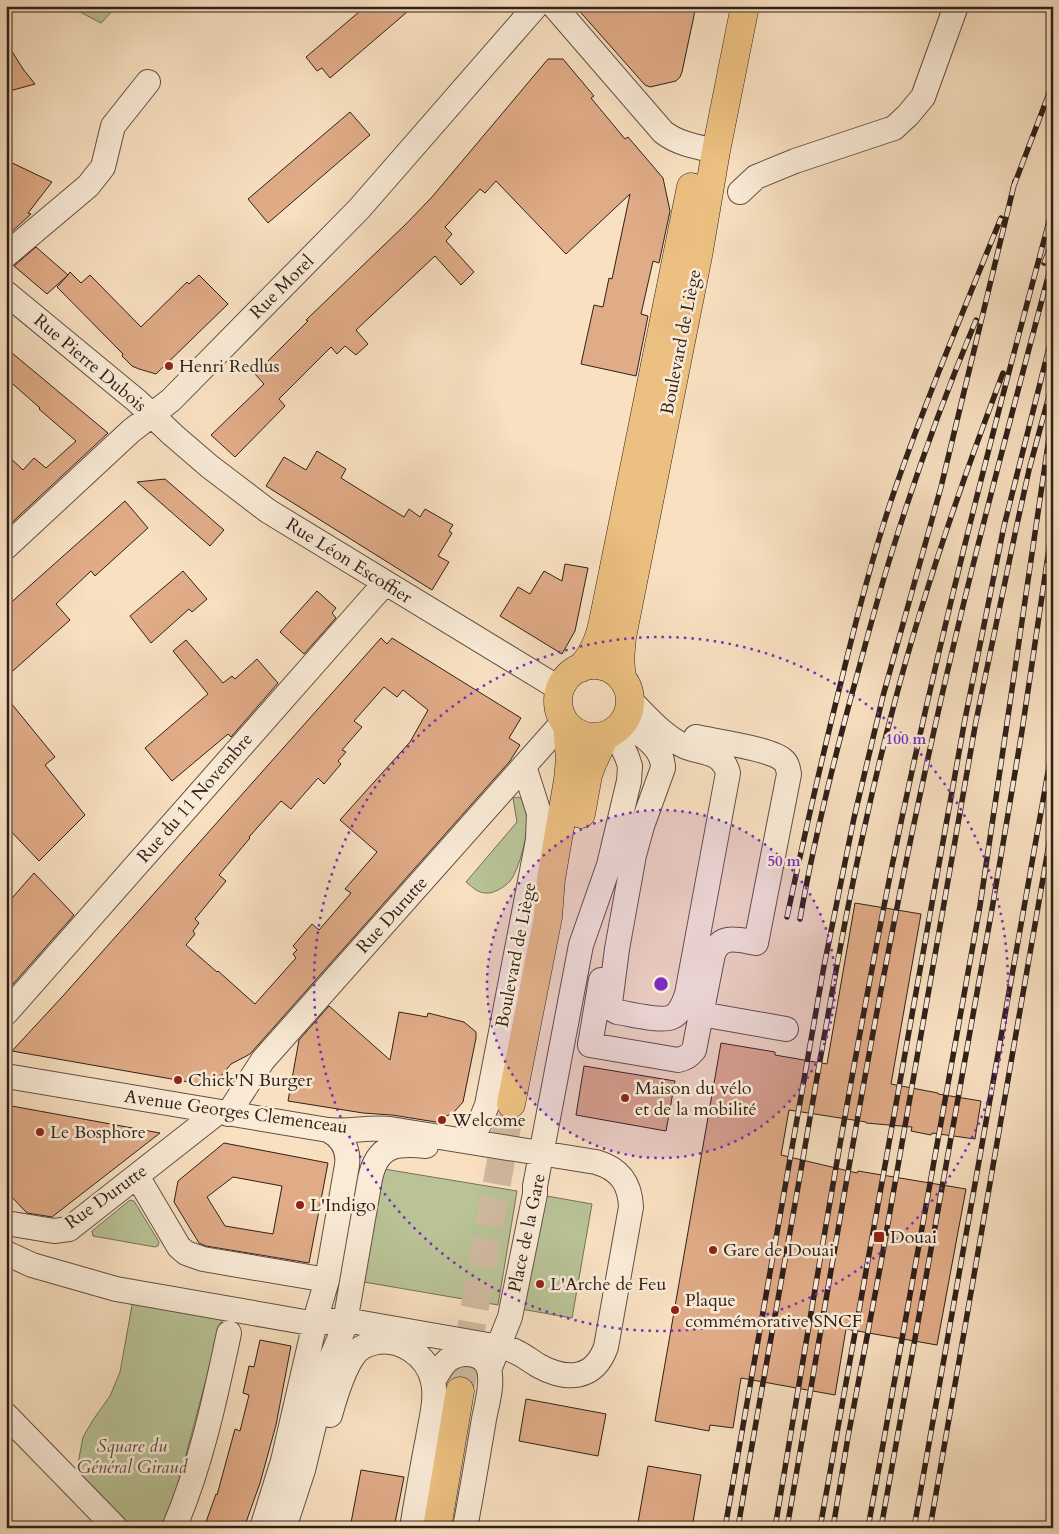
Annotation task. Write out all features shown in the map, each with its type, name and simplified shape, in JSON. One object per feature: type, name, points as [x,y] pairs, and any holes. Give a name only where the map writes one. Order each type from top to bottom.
[{"type":"main road","name":"Boulevard de Liège","points":[[548,917],[574,843],[592,764],[619,714],[620,652],[623,627],[698,256],[708,149],[728,6]]},
{"type":"main road","name":"Boulevard de Liège","points":[[581,668],[598,644],[708,149],[745,6]]},
{"type":"main road","points":[[590,665],[605,667],[615,671],[619,714],[595,738],[575,732],[566,723],[559,709],[560,689],[570,674],[581,668],[590,665]]},
{"type":"main road","name":"Boulevard de Liège","points":[[511,1104],[548,917],[551,879],[568,780],[570,759],[566,723]]},
{"type":"main road","points":[[437,1528],[460,1391]]},
{"type":"street","name":"Rue Morel","points":[[6,547],[131,432],[171,400],[359,210],[536,6]]},
{"type":"street","points":[[554,6],[663,132],[677,141],[708,149]]},
{"type":"street","points":[[740,192],[756,177],[795,161],[894,128],[908,116],[923,97],[956,6]]},
{"type":"street","points":[[6,255],[88,186],[103,168],[113,126],[148,82]]},
{"type":"street","name":"Rue Pierre Dubois","points":[[6,293],[137,401],[151,415]]},
{"type":"street","name":"Rue Léon Escoffier","points":[[151,415],[209,466],[268,511],[560,689]]},
{"type":"street","name":"Rue du 11 Novembre","points":[[6,1014],[385,583]]},
{"type":"street","points":[[619,714],[661,732],[687,747],[716,756],[722,760],[728,773],[687,994],[681,1009],[673,1017],[661,1019],[618,1012],[612,1009],[610,1004],[617,949],[638,841],[661,775],[663,761],[660,753],[651,743],[619,714]]},
{"type":"street","points":[[274,1528],[294,1468],[320,1360],[372,1170],[379,1156],[385,1149],[399,1145],[416,1145],[540,1159],[581,945],[609,865],[629,781],[630,766],[619,714]]},
{"type":"street","name":"Rue Durutte","points":[[6,1223],[54,1231],[68,1229],[223,1113],[263,1060],[524,766],[566,723]]},
{"type":"street","points":[[628,890],[609,934],[590,1044],[678,1060],[684,1059],[694,1050],[716,947],[726,940],[733,939],[756,943],[788,774],[784,760],[777,756],[725,743],[661,732]]},
{"type":"street","name":"Boulevard de Liège","points":[[466,1141],[478,1125],[487,1105],[538,840],[539,813],[524,766]]},
{"type":"street","points":[[701,1014],[786,1029]]},
{"type":"street","name":"Avenue Georges Clemenceau","points":[[6,1076],[328,1130],[351,1131],[379,1128],[406,1131],[466,1141],[540,1159]]},
{"type":"street","points":[[284,1528],[303,1470],[329,1363],[348,1161],[342,1140],[335,1133],[328,1130]]},
{"type":"street","points":[[262,1528],[334,1313],[357,1174],[362,1157],[370,1145],[382,1136],[396,1131],[406,1131]]},
{"type":"street","name":"Place de la Gare","points":[[334,1313],[500,1341],[522,1342],[544,1356],[553,1359],[576,1359],[586,1354],[594,1338],[616,1211],[616,1197],[610,1186],[600,1178],[540,1159],[535,1194],[510,1317],[500,1341],[490,1370],[487,1400],[465,1528]]},
{"type":"street","points":[[137,1176],[180,1247],[186,1253],[334,1313],[354,1355]]},
{"type":"street","points":[[6,1253],[32,1265],[78,1279]]},
{"type":"street","points":[[6,1274],[54,1280],[104,1278],[334,1313]]},
{"type":"street","points":[[174,1528],[190,1488],[201,1451],[229,1333]]},
{"type":"street","points":[[297,1528],[335,1399],[347,1369],[354,1355],[366,1345],[380,1341],[405,1346],[421,1358],[427,1365],[433,1382],[431,1420],[412,1528]]},
{"type":"street","points":[[433,1382],[446,1362],[463,1354],[480,1357],[490,1370]]},
{"type":"street","points":[[6,1415],[116,1528]]},
{"type":"green space","points":[[56,6],[117,6],[101,23],[80,12]]},
{"type":"green space","points":[[518,797],[522,799],[527,816],[527,824],[525,841],[517,868],[510,881],[502,888],[489,893],[480,892],[466,882],[517,822],[513,798]]},
{"type":"green space","points":[[384,1169],[517,1191],[498,1305],[364,1282]]},
{"type":"green space","points":[[541,1195],[592,1204],[572,1318],[521,1309]]},
{"type":"green space","points":[[130,1200],[134,1201],[159,1242],[158,1246],[93,1236],[92,1231]]},
{"type":"green space","name":"Square du Général Giraud","points":[[133,1300],[223,1316],[173,1503],[164,1528],[131,1528],[76,1474],[83,1437],[110,1396],[120,1372]]},
{"type":"building","points":[[366,6],[414,6],[330,78],[322,68],[317,71],[306,57]]},
{"type":"building","points":[[575,6],[696,6],[680,77],[676,81],[650,87],[645,85]]},
{"type":"building","points":[[6,42],[23,69],[35,84],[6,92]]},
{"type":"building","points":[[548,59],[563,59],[594,96],[591,98],[625,139],[628,137],[663,178],[670,211],[659,263],[653,261],[641,314],[648,316],[636,376],[581,364],[594,305],[603,307],[609,278],[612,279],[630,194],[566,254],[496,181],[485,193],[480,189],[445,227],[452,234],[446,241],[474,272],[461,285],[435,256],[356,330],[368,344],[356,355],[345,346],[337,354],[331,347],[279,399],[285,406],[235,457],[211,435],[264,384],[255,374],[308,321],[306,320],[432,197]]},
{"type":"building","points":[[350,112],[370,135],[268,223],[248,199]]},
{"type":"building","points":[[6,160],[52,182],[28,213],[31,214],[6,237]]},
{"type":"building","points":[[36,247],[68,275],[47,294],[14,266]]},
{"type":"building","points":[[70,272],[81,283],[90,275],[141,327],[187,282],[189,284],[199,275],[228,304],[156,374],[132,366],[122,356],[123,354],[57,287]]},
{"type":"building","points":[[6,348],[108,433],[6,528],[6,454],[23,470],[34,458],[46,468],[76,441],[6,378]]},
{"type":"building","points":[[317,451],[346,469],[341,478],[404,517],[409,509],[420,517],[425,509],[453,525],[449,531],[452,533],[438,556],[449,562],[432,590],[266,486],[284,457],[306,470]]},
{"type":"building","points":[[165,479],[224,530],[210,546],[137,482]]},
{"type":"building","points":[[125,501],[148,528],[95,576],[91,571],[56,604],[70,620],[6,677],[6,607]]},
{"type":"building","points":[[565,564],[588,568],[575,631],[562,654],[500,616],[518,587],[530,594],[544,571],[562,581]]},
{"type":"building","points":[[183,571],[207,599],[192,612],[189,609],[151,643],[130,616]]},
{"type":"building","points":[[317,591],[336,608],[332,613],[336,618],[304,654],[280,632]]},
{"type":"building","points":[[381,638],[387,644],[392,638],[521,718],[509,738],[520,745],[510,761],[250,1054],[231,1064],[215,1083],[206,1085],[12,1051]],"holes":[[[384,687],[397,697],[403,690],[428,710],[410,742],[340,820],[377,852],[345,889],[351,893],[319,930],[312,924],[293,946],[297,950],[293,954],[296,958],[255,1004],[186,945],[195,934],[193,931],[199,923],[195,919],[226,881],[219,875],[281,801],[291,809],[318,778],[324,784],[341,764],[338,761],[346,752],[342,750],[362,727],[354,721]]]},
{"type":"building","points":[[186,640],[223,683],[232,676],[235,679],[257,659],[278,683],[231,737],[228,734],[172,781],[145,748],[208,694],[173,651]]},
{"type":"building","points":[[6,697],[55,757],[45,765],[85,815],[39,861],[6,826]]},
{"type":"building","points":[[34,873],[74,915],[6,992],[6,905]]},
{"type":"building","points":[[855,903],[921,914],[891,1084],[981,1101],[975,1139],[932,1133],[931,1135],[911,1131],[912,1127],[866,1123],[789,1110],[781,1155],[857,1173],[858,1171],[966,1189],[937,1345],[846,1329],[835,1395],[741,1378],[733,1428],[710,1425],[709,1431],[655,1421],[721,1043],[775,1052],[775,1055],[827,1064]]},
{"type":"building","points":[[329,1006],[390,1060],[399,1012],[427,1017],[428,1013],[464,1022],[476,1032],[476,1038],[463,1102],[454,1112],[436,1122],[288,1101],[299,1040]]},
{"type":"building","name":"Maison du vélo et de la mobilité","points":[[584,1066],[675,1081],[666,1131],[576,1115]]},
{"type":"building","points":[[6,1105],[160,1133],[52,1217],[27,1213],[6,1191]]},
{"type":"building","points":[[224,1143],[328,1163],[309,1263],[206,1246],[199,1243],[174,1202],[178,1181]],"holes":[[[233,1177],[282,1186],[273,1234],[225,1226],[207,1197]]]},
{"type":"building","points":[[260,1340],[291,1346],[276,1425],[260,1483],[244,1528],[209,1528],[211,1523],[206,1522],[217,1495],[235,1429],[240,1431],[249,1395],[243,1393],[249,1366],[254,1367]]},
{"type":"building","points":[[526,1399],[606,1414],[598,1456],[519,1441]]},
{"type":"building","points":[[648,1466],[701,1475],[692,1528],[637,1528]]},
{"type":"building","points":[[361,1470],[404,1477],[394,1528],[350,1528]]},
{"type":"tunnel","points":[[460,1391],[511,1104]]},
{"type":"railway","points":[[1013,188],[1053,83]]},
{"type":"railway","points":[[725,1528],[824,966],[854,818],[883,696],[941,487],[1015,181]]},
{"type":"railway","points":[[775,1528],[845,1114],[909,783],[967,535],[1053,207]]},
{"type":"railway","points":[[787,917],[813,797],[879,538],[919,423],[1001,218]]},
{"type":"railway","points":[[1044,263],[1053,240]]},
{"type":"railway","points":[[787,1528],[857,1120],[916,814],[965,599],[1053,258]]},
{"type":"railway","points":[[800,919],[826,793],[882,583],[941,407],[976,320]]},
{"type":"railway","points":[[820,1528],[965,719],[1004,526],[1053,332]]},
{"type":"railway","points":[[738,1528],[832,990],[880,758],[906,659],[931,577],[958,495],[1003,373]]},
{"type":"railway","points":[[833,1528],[976,721],[1029,470],[1053,381]]},
{"type":"railway","points":[[868,1528],[980,906],[1053,411]]},
{"type":"railway","points":[[881,1528],[992,909],[1022,731],[1053,522]]},
{"type":"railway","points":[[914,1528],[1053,744]]},
{"type":"railway","points":[[930,1528],[1053,821]]},
{"type":"place","name":"Henri Redlus","points":[[169,366]]},
{"type":"place","name":"Chick'N Burger","points":[[178,1080]]},
{"type":"place","name":"Maison du vélo et de la mobilité","points":[[625,1098]]},
{"type":"place","name":"Welcome","points":[[442,1120]]},
{"type":"place","name":"Le Bosphore","points":[[40,1132]]},
{"type":"place","name":"L'Indigo","points":[[300,1205]]},
{"type":"place","name":"Douai","points":[[879,1237]]},
{"type":"place","name":"Gare de Douai","points":[[713,1250]]},
{"type":"place","name":"L'Arche de Feu","points":[[540,1284]]},
{"type":"place","name":"Plaque commémorative SNCF","points":[[675,1310]]}]
